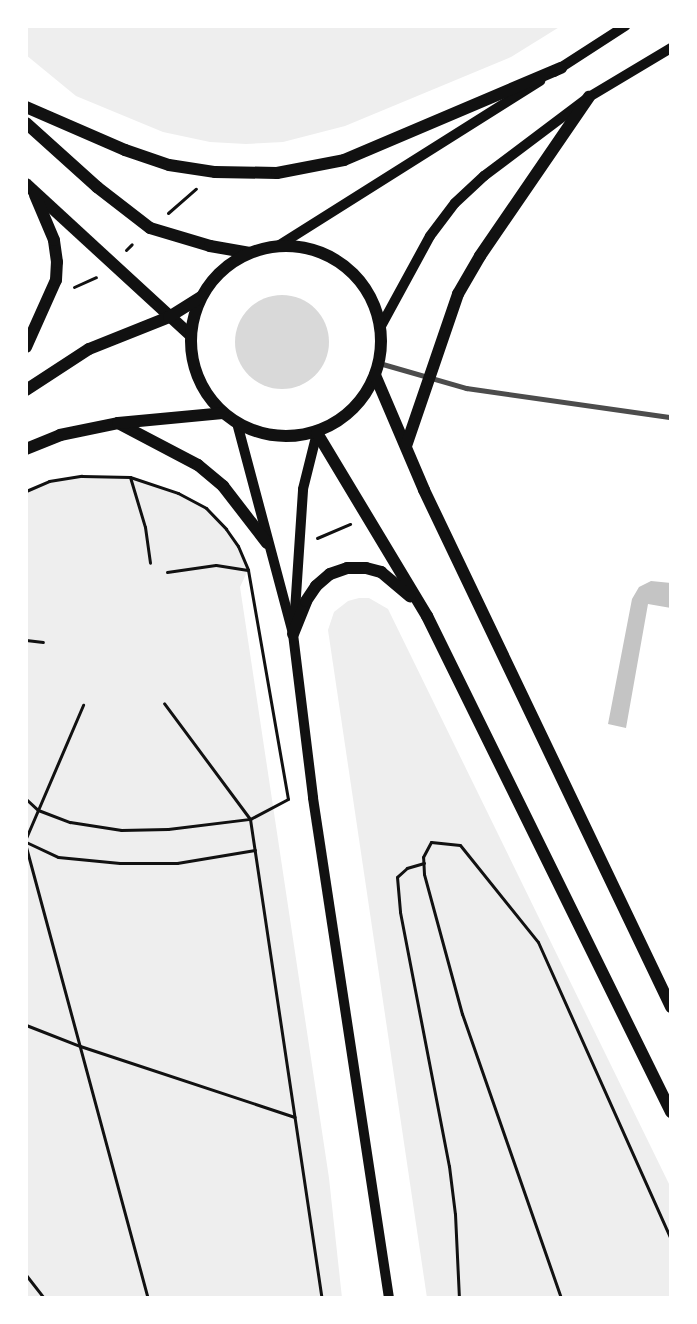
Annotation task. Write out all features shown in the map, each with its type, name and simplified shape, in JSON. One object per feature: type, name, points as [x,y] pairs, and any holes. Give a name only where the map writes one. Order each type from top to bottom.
[{"type":"main road","points":[[26,390],[89,349],[170,317],[201,297],[229,264],[248,254],[278,246],[625,26]]},
{"type":"main road","points":[[201,297],[190,335],[193,364],[204,391],[224,413],[237,423],[260,433],[285,436],[317,433],[340,420],[359,403],[377,369],[381,326],[421,251],[456,203],[484,176],[589,97],[668,50]]},
{"type":"main road","points":[[26,107],[125,150],[170,165],[215,172],[277,172],[344,160],[561,68]]},
{"type":"main road","points":[[406,446],[428,378],[462,287],[589,97]]},
{"type":"main road","points":[[26,123],[97,187],[150,228],[210,246],[248,254]]},
{"type":"main road","points":[[30,187],[190,335]]},
{"type":"main road","points":[[26,347],[56,280],[57,262],[54,240],[30,187]]},
{"type":"main road","points":[[278,246],[307,248],[333,258],[356,276],[366,291],[381,326]]},
{"type":"main road","points":[[377,369],[424,490],[671,1007]]},
{"type":"main road","points":[[26,449],[60,435],[118,423],[224,413]]},
{"type":"main road","points":[[118,423],[198,466],[222,486],[267,543]]},
{"type":"main road","points":[[237,423],[267,543],[293,634],[313,798],[389,1298]]},
{"type":"main road","points":[[317,433],[370,517],[427,616],[671,1112]]},
{"type":"main road","points":[[293,634],[303,489],[317,433]]},
{"type":"main road","points":[[293,634],[306,601],[316,586],[330,574],[348,568],[366,568],[381,572],[408,594],[427,616]]},
{"type":"street","points":[[377,369],[428,378],[466,388],[671,417]]},
{"type":"path","points":[[164,216],[215,172]]},
{"type":"path","points":[[26,491],[48,481],[82,476],[130,477],[171,490],[206,508],[238,546],[248,570],[288,799],[250,819],[168,829],[121,830],[70,822],[38,810],[26,799]]},
{"type":"path","points":[[130,477],[145,527],[150,562]]},
{"type":"path","points":[[300,545],[370,517]]},
{"type":"path","points":[[167,572],[216,565],[248,570]]},
{"type":"path","points":[[26,640],[43,642]]},
{"type":"path","points":[[164,703],[250,819],[322,1298]]},
{"type":"path","points":[[26,838],[83,705]]},
{"type":"path","points":[[26,842],[58,857],[120,863],[177,863],[255,850]]},
{"type":"path","points":[[561,1298],[479,1069],[436,919],[423,857],[431,842],[460,845],[538,942],[671,1240]]},
{"type":"path","points":[[26,847],[148,1298]]},
{"type":"path","points":[[424,863],[407,868],[397,877],[400,912],[449,1166],[455,1214],[460,1298]]},
{"type":"path","points":[[26,1025],[80,1046],[295,1117]]},
{"type":"path","points":[[26,1275],[44,1298]]},
{"type":"shaded area","points":[[26,26],[561,26],[511,57],[345,126],[283,142],[246,144],[210,142],[163,132],[76,96],[26,55]]},
{"type":"shaded area","points":[[282,295],[300,298],[315,309],[326,324],[329,342],[326,360],[315,375],[300,386],[282,389],[264,386],[249,375],[238,360],[235,342],[238,324],[249,309],[264,298]]},
{"type":"shaded area","points":[[82,476],[130,477],[178,493],[206,508],[238,546],[248,570],[240,587],[329,1178],[342,1298],[26,1298],[26,491],[49,481]]},
{"type":"shaded area","points":[[369,598],[388,609],[671,1188],[671,1298],[427,1298],[328,630],[334,612],[348,601]]},
{"type":"building","points":[[651,581],[671,583],[671,608],[648,604],[626,728],[608,724],[632,599],[639,587]]}]
